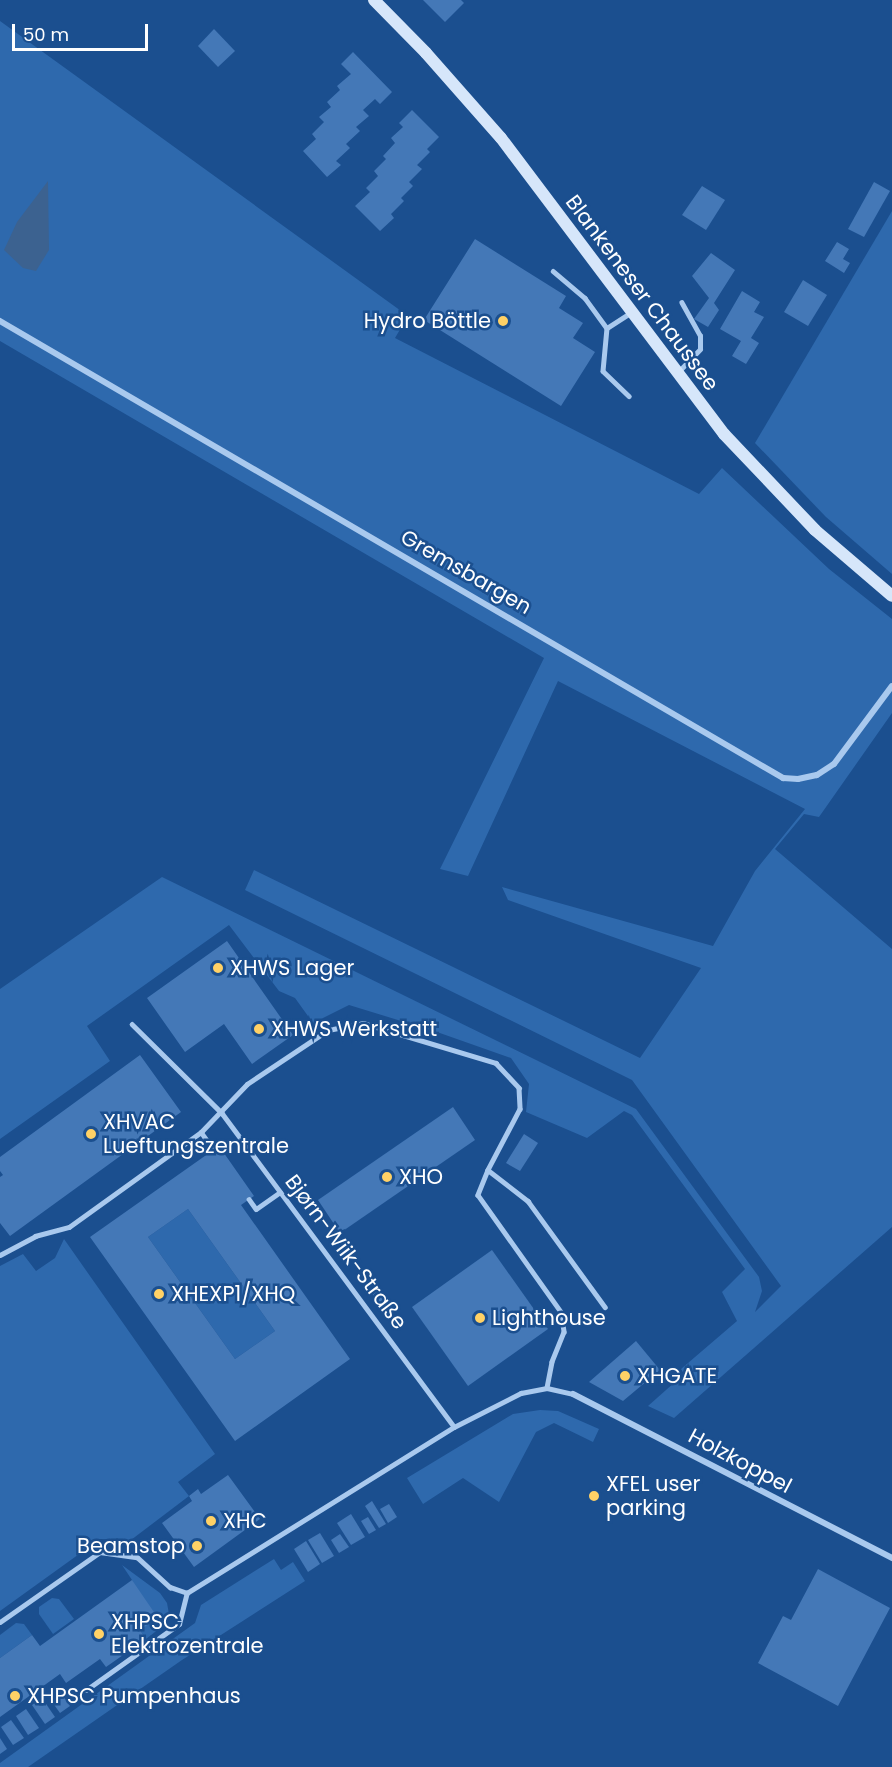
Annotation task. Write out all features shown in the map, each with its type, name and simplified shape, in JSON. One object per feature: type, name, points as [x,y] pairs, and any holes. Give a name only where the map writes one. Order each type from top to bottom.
[{"type":"main road","name":"Blankeneser Chaussee","points":[[374,0],[426,53],[501,138],[724,434],[766,481],[815,530],[892,596]]},
{"type":"street","name":"Gremsbargen","points":[[0,321],[783,778],[798,779],[817,776],[834,764],[892,686]]},
{"type":"street","name":"Holzkoppel","points":[[573,1394],[892,1558]]},
{"type":"lane","points":[[552,271],[585,298],[607,328],[603,371],[629,396]]},
{"type":"lane","points":[[677,373],[700,349],[700,336],[682,303]]},
{"type":"lane","points":[[607,328],[632,312]]},
{"type":"lane","points":[[0,1255],[35,1236],[69,1227],[201,1132],[222,1113],[247,1084],[328,1030],[363,1023],[496,1063],[519,1088],[520,1109],[488,1170],[478,1195],[561,1312],[564,1332],[552,1362],[546,1388]]},
{"type":"lane","name":"Bjørn-Wiik-Straße","points":[[132,1024],[222,1113],[454,1427]]},
{"type":"lane","points":[[201,1132],[214,1150]]},
{"type":"lane","points":[[488,1170],[528,1201],[605,1307]]},
{"type":"lane","points":[[249,1199],[256,1209],[280,1192]]},
{"type":"lane","points":[[86,1690],[179,1624],[187,1593],[454,1427],[521,1393],[546,1388],[573,1394]]},
{"type":"lane","points":[[0,1622],[100,1552],[137,1557],[170,1587],[187,1593]]},
{"type":"shaded area","points":[[0,21],[408,316],[395,338],[699,494],[722,468],[829,569],[892,619],[892,713],[819,817],[804,814],[775,849],[892,949],[892,1227],[674,1418],[648,1406],[684,1374],[681,1369],[737,1321],[722,1292],[745,1269],[632,1115],[624,1111],[587,1138],[526,1112],[529,1084],[511,1058],[349,1005],[313,1023],[295,998],[279,991],[229,925],[87,1026],[110,1061],[0,1139],[0,989],[162,877],[636,1109],[759,1277],[762,1291],[755,1312],[781,1286],[632,1080],[245,890],[254,870],[640,1058],[701,968],[508,900],[502,887],[713,946],[755,871],[805,809],[558,681],[468,876],[440,869],[544,658],[0,341]]},
{"type":"shaded area","points":[[48,181],[49,250],[36,271],[23,268],[4,250],[17,222]]},
{"type":"shaded area","points":[[892,211],[892,574],[826,517],[755,443]]},
{"type":"shaded area","points":[[188,1209],[275,1331],[235,1359],[148,1237]]},
{"type":"shaded area","points":[[64,1239],[215,1454],[178,1482],[189,1496],[131,1540],[100,1539],[0,1611],[0,1266],[23,1254],[36,1271],[55,1258]]},
{"type":"shaded area","points":[[540,1410],[558,1411],[599,1429],[593,1442],[554,1423],[536,1432],[499,1502],[463,1478],[423,1504],[407,1478],[513,1414]]},
{"type":"shaded area","points":[[274,1559],[281,1570],[293,1562],[305,1581],[182,1660],[28,1767],[0,1767],[0,1763],[195,1623],[201,1605]]},
{"type":"shaded area","points":[[122,1565],[160,1593],[167,1603],[169,1614],[164,1625],[146,1639],[140,1630],[132,1580]]},
{"type":"shaded area","points":[[52,1598],[59,1599],[74,1619],[53,1634],[39,1614],[39,1607]]},
{"type":"shaded area","points":[[16,1623],[24,1624],[32,1635],[0,1658],[0,1635]]},
{"type":"building","points":[[423,0],[461,0],[464,3],[445,22]]},
{"type":"building","points":[[214,29],[235,51],[218,67],[198,46]]},
{"type":"building","points":[[353,52],[392,92],[380,104],[375,99],[363,110],[369,116],[356,127],[360,131],[346,144],[350,148],[336,161],[341,165],[327,177],[303,151],[316,139],[312,134],[324,122],[319,117],[331,107],[327,102],[340,90],[337,86],[351,74],[341,64]]},
{"type":"building","points":[[412,110],[439,137],[427,149],[430,152],[417,165],[422,169],[409,182],[413,186],[401,198],[404,201],[391,214],[394,218],[380,231],[355,206],[370,192],[366,188],[378,176],[374,171],[386,159],[383,156],[395,143],[391,138],[403,127],[399,123]]},
{"type":"building","points":[[874,182],[890,191],[864,237],[848,229]]},
{"type":"building","points":[[702,186],[725,200],[706,230],[682,215]]},
{"type":"building","name":"Hydro Böttle","points":[[475,239],[566,296],[559,308],[583,323],[573,338],[595,352],[561,406],[424,320]]},
{"type":"building","points":[[837,242],[849,249],[843,259],[850,263],[844,273],[825,261]]},
{"type":"building","points":[[711,253],[735,270],[714,303],[719,310],[708,327],[694,319],[709,298],[692,276]]},
{"type":"building","points":[[803,280],[827,295],[808,326],[784,312]]},
{"type":"building","points":[[742,291],[760,302],[754,312],[764,317],[751,338],[759,343],[746,364],[732,356],[741,341],[720,329]]},
{"type":"building","name":"XHWS Lager","points":[[227,941],[293,1035],[252,1064],[224,1024],[185,1052],[147,998]]},
{"type":"building","name":"XHVAC Lueftungszentrale","points":[[140,1055],[181,1112],[10,1236],[0,1223],[0,1177],[3,1175],[0,1171],[0,1157]]},
{"type":"building","name":"XHO","points":[[453,1107],[475,1140],[340,1233],[318,1200]]},
{"type":"building","points":[[524,1134],[538,1143],[520,1171],[506,1163]]},
{"type":"building","name":"XHEXP1/XHQ","points":[[219,1146],[254,1196],[241,1205],[350,1359],[235,1441],[90,1237]],"holes":[[[188,1209],[275,1331],[235,1359],[148,1237]]]},
{"type":"building","name":"Lighthouse","points":[[492,1250],[548,1329],[468,1386],[412,1307]]},
{"type":"building","points":[[377,1286],[391,1306],[384,1310],[370,1291]]},
{"type":"building","name":"XHGATE","points":[[636,1341],[660,1370],[623,1401],[589,1382]]},
{"type":"building","name":"XHC","points":[[228,1475],[260,1519],[194,1567],[162,1523],[192,1501],[189,1496],[198,1489],[201,1494]]},
{"type":"building","points":[[372,1501],[386,1524],[379,1528],[365,1506]]},
{"type":"building","points":[[389,1504],[397,1517],[388,1523],[380,1509]]},
{"type":"building","points":[[351,1514],[365,1537],[351,1545],[337,1523]]},
{"type":"building","points":[[368,1517],[376,1530],[369,1534],[361,1521]]},
{"type":"building","points":[[320,1533],[334,1556],[322,1563],[308,1540]]},
{"type":"building","points":[[340,1534],[349,1547],[339,1553],[331,1540]]},
{"type":"building","points":[[306,1541],[320,1564],[308,1572],[294,1549]]},
{"type":"building","points":[[818,1569],[890,1608],[838,1706],[758,1663],[783,1616],[791,1620]]},
{"type":"building","name":"XHPSC Elektrozentrale","points":[[132,1580],[158,1618],[140,1630],[146,1639],[106,1667],[100,1659],[66,1683],[60,1674],[0,1717],[0,1658],[32,1635],[40,1646]]},
{"type":"building","points":[[58,1688],[70,1706],[60,1713],[47,1695]]},
{"type":"building","points":[[42,1698],[55,1717],[45,1724],[32,1705]]},
{"type":"building","points":[[26,1709],[39,1728],[28,1735],[16,1716]]},
{"type":"building","points":[[11,1720],[24,1738],[13,1745],[1,1727]]},
{"type":"building","points":[[0,1738],[7,1749],[0,1754]]},
{"type":"place","name":"Hydro Böttle","points":[[503,321]]},
{"type":"place","name":"XHWS Lager","points":[[218,968]]},
{"type":"place","name":"XHWS Werkstatt","points":[[259,1029]]},
{"type":"place","name":"XHVAC Lueftungszentrale","points":[[91,1134]]},
{"type":"place","name":"XHO","points":[[387,1177]]},
{"type":"place","name":"XHEXP1/XHQ","points":[[159,1294]]},
{"type":"place","name":"Lighthouse","points":[[480,1318]]},
{"type":"place","name":"XHGATE","points":[[625,1376]]},
{"type":"place","name":"XFEL user parking","points":[[594,1496]]},
{"type":"place","name":"XHC","points":[[211,1521]]},
{"type":"place","name":"Beamstop","points":[[197,1546]]},
{"type":"place","name":"XHPSC Elektrozentrale","points":[[99,1634]]},
{"type":"place","name":"XHPSC Pumpenhaus","points":[[15,1696]]}]
